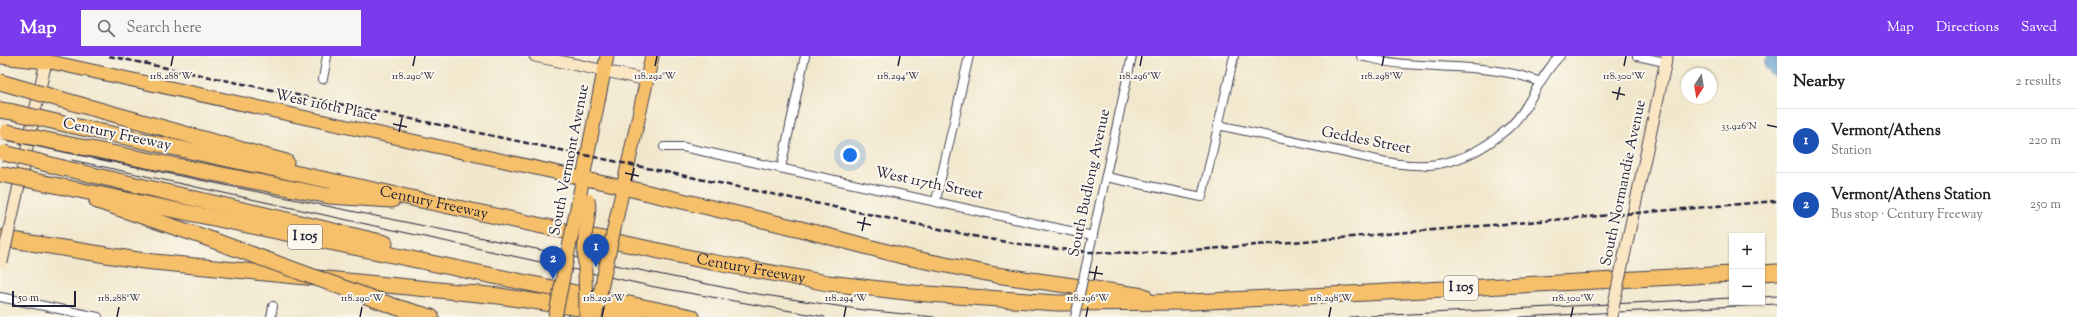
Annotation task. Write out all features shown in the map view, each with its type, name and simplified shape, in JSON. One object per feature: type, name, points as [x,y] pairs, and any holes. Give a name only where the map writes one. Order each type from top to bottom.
[{"type":"highway","points":[[1,56],[48,58]]},
{"type":"highway","points":[[0,82],[235,146],[373,188]]},
{"type":"highway","name":"Century Freeway","points":[[6,111],[373,188],[711,262],[828,283],[914,293],[1096,304],[1191,302],[1729,274]]},
{"type":"highway","points":[[0,131],[329,196],[437,203]]},
{"type":"highway","points":[[2,152],[62,168],[372,240],[551,287]]},
{"type":"highway","name":"I 105","points":[[0,174],[692,317]]},
{"type":"highway","points":[[59,186],[120,210],[204,237],[396,307],[431,317]]},
{"type":"highway","points":[[623,187],[801,229],[906,257],[996,275],[1191,302]]},
{"type":"highway","points":[[0,238],[144,261],[499,296],[639,317]]},
{"type":"highway","points":[[1765,273],[1777,272]]},
{"type":"main road","name":"South Vermont Avenue","points":[[555,317],[583,199],[582,177],[607,56]]},
{"type":"main road","points":[[595,317],[652,56]]},
{"type":"main road","name":"West 116th Place","points":[[48,58],[623,187]]},
{"type":"main road","points":[[583,199],[590,206],[585,230],[584,265],[586,317]]},
{"type":"street","points":[[323,79],[327,56]]},
{"type":"street","points":[[534,56],[647,80]]},
{"type":"street","points":[[781,168],[805,56]]},
{"type":"street","points":[[936,200],[969,56]]},
{"type":"street","name":"South Budlong Avenue","points":[[1075,317],[1132,56]]},
{"type":"street","points":[[1106,177],[1202,197],[1234,56]]},
{"type":"street","points":[[1361,56],[1402,64],[1499,70],[1520,74],[1541,82]]},
{"type":"street","name":"Geddes Street","points":[[1218,125],[1395,163],[1437,164],[1471,154],[1490,143],[1506,131],[1528,106],[1541,82],[1554,62],[1560,56]]},
{"type":"street","points":[[1637,56],[1666,59]]},
{"type":"street","points":[[1,266],[48,58]]},
{"type":"street","name":"South Normandie Avenue","points":[[1611,317],[1666,59]]},
{"type":"street","name":"West 117th Street","points":[[664,147],[683,147],[936,200],[1092,236]]},
{"type":"street","points":[[0,297],[98,317]]},
{"type":"street","points":[[271,317],[273,306]]},
{"type":"water","points":[[1767,56],[1775,56],[1777,58],[1777,79],[1768,72],[1765,67],[1764,63]]},
{"type":"tram line","points":[[0,139],[751,293],[864,310],[934,317]]},
{"type":"tram line","points":[[72,160],[655,287],[825,317]]},
{"type":"tram line","points":[[1765,297],[1777,296]]},
{"type":"tram line","points":[[1350,317],[1729,298]]},
{"type":"tram line","points":[[1520,317],[1777,304]]},
{"type":"railway","points":[[109,56],[983,238],[1031,246],[1088,252],[1144,253],[1208,249],[1777,201]]},
{"type":"place","name":"Vermont/Athens","points":[[596,267]]},
{"type":"place","name":"Vermont/Athens Station","points":[[553,279]]}]
